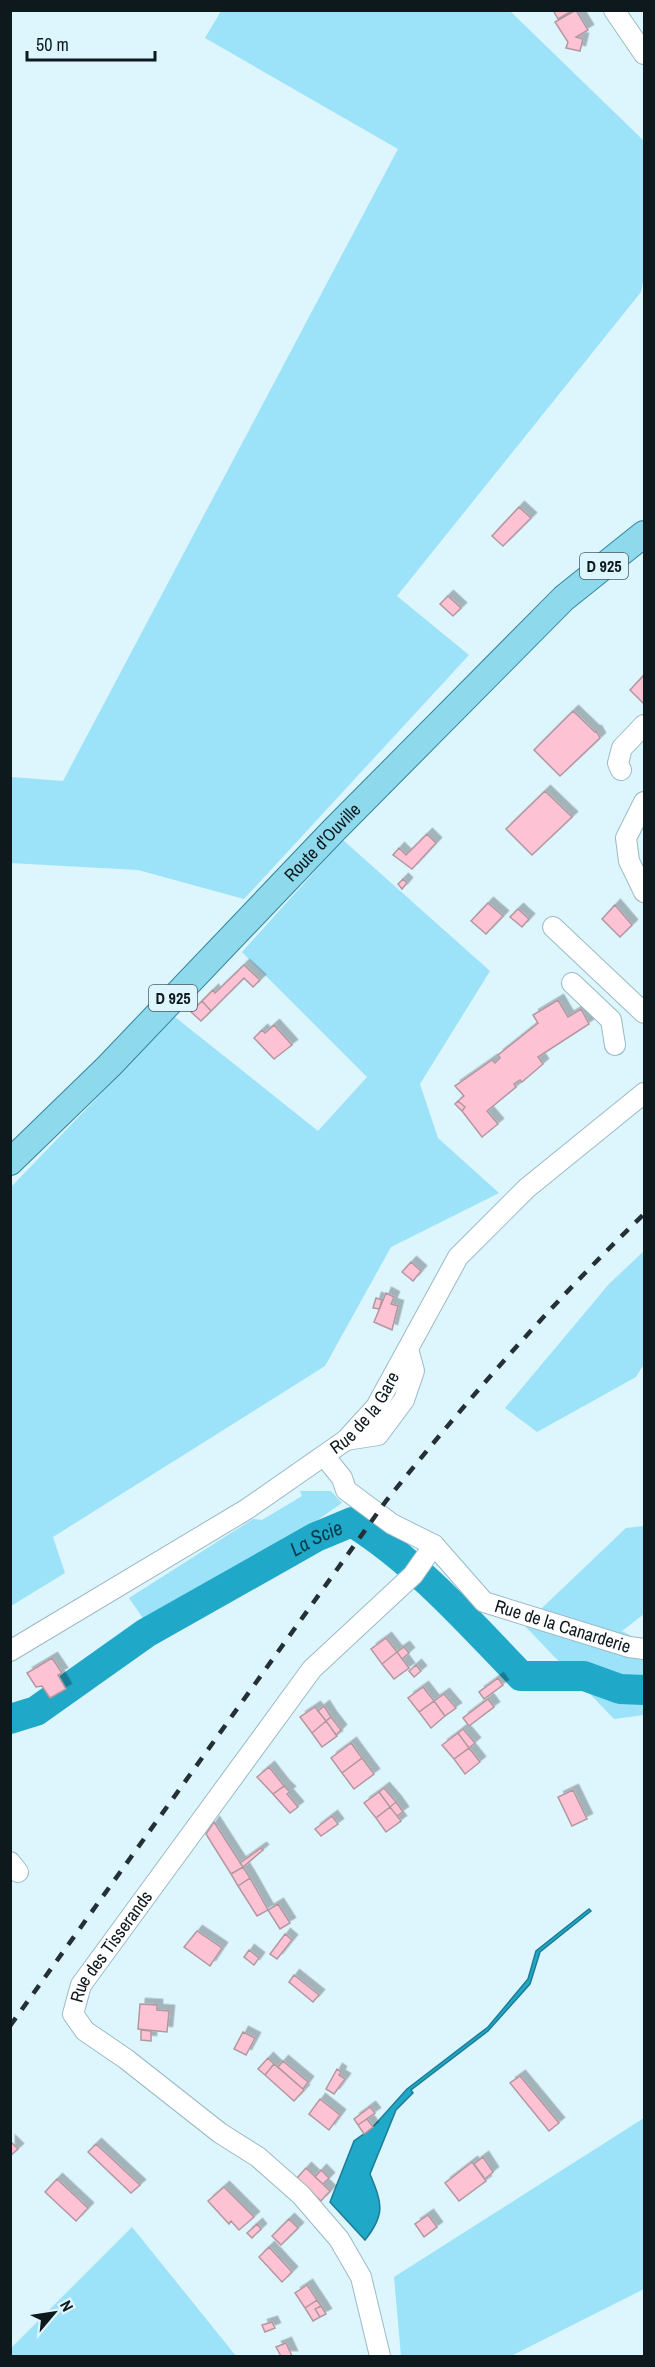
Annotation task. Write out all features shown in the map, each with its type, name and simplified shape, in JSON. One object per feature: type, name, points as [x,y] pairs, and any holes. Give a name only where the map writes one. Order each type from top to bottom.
[{"type":"main road","name":"Route d'Ouville","points":[[10,1162],[109,1066],[333,831],[564,598],[645,534]]},
{"type":"street","points":[[614,10],[645,54]]},
{"type":"street","points":[[621,770],[618,763],[622,748],[645,725]]},
{"type":"street","points":[[645,802],[626,838],[629,861],[645,892]]},
{"type":"street","points":[[553,927],[645,1013]]},
{"type":"street","points":[[572,983],[611,1020],[615,1045]]},
{"type":"street","name":"Rue de la Gare","points":[[10,1651],[177,1552],[325,1457],[346,1440],[376,1407],[458,1257],[528,1188],[645,1093]]},
{"type":"street","name":"Rue de la Canarderie","points":[[325,1457],[342,1478],[346,1490],[392,1524],[432,1549],[484,1602],[629,1647],[645,1649]]},
{"type":"street","name":"Rue des Tisserands","points":[[380,2356],[361,2277],[339,2239],[301,2195],[258,2157],[220,2133],[126,2059],[85,2031],[73,2014],[81,1985],[312,1669],[413,1575],[432,1549]]},
{"type":"shaded area","points":[[221,11],[510,11],[644,141],[644,277],[641,292],[397,596],[469,655],[244,899],[138,870],[10,863],[11,777],[63,781],[398,149],[205,38]]},
{"type":"shaded area","points":[[343,840],[490,971],[420,1084],[438,1138],[499,1193],[391,1247],[325,1366],[53,1537],[65,1573],[11,1606],[11,1187],[175,1017],[318,1131],[367,1077],[242,952]]},
{"type":"shaded area","points":[[644,1251],[644,1364],[636,1377],[537,1432],[505,1408],[609,1284]]},
{"type":"shaded area","points":[[300,1491],[331,1491],[342,1503],[225,1584],[147,1624],[129,1598],[253,1519],[262,1520],[302,1496]]},
{"type":"shaded area","points":[[644,1526],[644,1614],[622,1631],[644,1643],[644,1715],[614,1719],[524,1625],[626,1528]]},
{"type":"shaded area","points":[[589,1909],[591,1911],[540,1952],[530,1984],[488,2031],[411,2090],[413,2093],[396,2110],[370,2174],[380,2208],[376,2223],[365,2240],[330,2202],[354,2141],[372,2128],[407,2089],[488,2027],[528,1979],[536,1951]]},
{"type":"shaded area","points":[[644,2118],[644,2289],[511,2356],[401,2356],[394,2277]]},
{"type":"shaded area","points":[[132,2227],[236,2356],[11,2356],[11,2348]]},
{"type":"building","points":[[553,10],[568,10],[570,12],[558,19]]},
{"type":"building","points":[[576,10],[588,30],[576,37],[583,39],[580,51],[566,48],[568,42],[555,22]]},
{"type":"building","points":[[519,507],[531,518],[503,546],[492,536]]},
{"type":"building","points":[[448,596],[461,608],[453,616],[440,604]]},
{"type":"building","points":[[644,675],[644,704],[630,690]]},
{"type":"building","points":[[573,711],[596,731],[600,738],[560,776],[534,750]]},
{"type":"building","points":[[545,791],[572,817],[532,855],[506,829]]},
{"type":"building","points":[[427,834],[436,843],[412,869],[393,855],[399,848],[406,855]]},
{"type":"building","points":[[403,879],[407,883],[402,889],[398,884]]},
{"type":"building","points":[[488,903],[503,916],[486,934],[471,921]]},
{"type":"building","points":[[615,905],[632,925],[620,937],[602,919]]},
{"type":"building","points":[[518,909],[529,919],[522,927],[510,917]]},
{"type":"building","points":[[244,965],[260,980],[253,987],[244,978],[211,1011],[202,1001],[213,990],[215,993]]},
{"type":"building","points":[[558,1000],[568,1017],[581,1009],[589,1024],[538,1057],[543,1064],[522,1082],[520,1080],[514,1084],[516,1087],[487,1111],[498,1124],[482,1137],[462,1111],[465,1107],[458,1101],[464,1096],[455,1086],[492,1060],[495,1063],[500,1058],[498,1055],[538,1023],[533,1015]]},
{"type":"building","points":[[202,1001],[211,1011],[201,1021],[191,1012]]},
{"type":"building","points":[[274,1025],[292,1045],[274,1059],[254,1038],[262,1030],[265,1033]]},
{"type":"building","points":[[458,1101],[465,1107],[462,1111],[455,1104]]},
{"type":"building","points":[[411,1262],[421,1271],[413,1281],[402,1272]]},
{"type":"building","points":[[386,1293],[394,1297],[391,1304],[398,1306],[392,1330],[374,1322]]},
{"type":"building","points":[[376,1298],[382,1300],[379,1309],[373,1308]]},
{"type":"building","points":[[386,1638],[397,1652],[382,1664],[371,1649]]},
{"type":"building","points":[[404,1647],[409,1653],[402,1659],[397,1652]]},
{"type":"building","points":[[397,1652],[409,1668],[394,1679],[382,1664]]},
{"type":"building","points":[[52,1658],[62,1673],[58,1675],[66,1689],[50,1698],[42,1686],[36,1687],[27,1673]]},
{"type":"building","points":[[416,1665],[421,1671],[414,1677],[409,1671]]},
{"type":"building","points":[[498,1678],[503,1685],[484,1699],[479,1692]]},
{"type":"building","points":[[423,1687],[434,1701],[419,1712],[408,1698]]},
{"type":"building","points":[[444,1694],[456,1708],[445,1716],[434,1701]]},
{"type":"building","points":[[488,1699],[494,1707],[469,1726],[463,1718]]},
{"type":"building","points":[[434,1701],[445,1716],[431,1728],[419,1712]]},
{"type":"building","points":[[324,1706],[331,1717],[326,1721],[318,1711]]},
{"type":"building","points":[[315,1707],[326,1721],[312,1733],[300,1717]]},
{"type":"building","points":[[331,1717],[341,1730],[336,1735],[326,1721]]},
{"type":"building","points":[[326,1721],[337,1736],[322,1747],[312,1733]]},
{"type":"building","points":[[463,1729],[475,1743],[469,1748],[458,1733]]},
{"type":"building","points":[[458,1733],[469,1748],[454,1759],[442,1745]]},
{"type":"building","points":[[351,1743],[362,1758],[342,1773],[331,1758]]},
{"type":"building","points":[[469,1748],[480,1762],[465,1774],[454,1759]]},
{"type":"building","points":[[362,1758],[374,1774],[354,1789],[342,1773]]},
{"type":"building","points":[[269,1767],[284,1786],[273,1794],[257,1777]]},
{"type":"building","points":[[284,1786],[290,1792],[287,1794],[298,1807],[290,1813],[273,1794]]},
{"type":"building","points":[[384,1788],[396,1802],[390,1807],[379,1792]]},
{"type":"building","points":[[573,1790],[587,1819],[572,1826],[558,1797]]},
{"type":"building","points":[[379,1792],[390,1807],[376,1818],[364,1803]]},
{"type":"building","points":[[396,1802],[403,1812],[397,1816],[390,1807]]},
{"type":"building","points":[[390,1807],[401,1821],[386,1832],[376,1818]]},
{"type":"building","points":[[332,1816],[338,1824],[321,1836],[315,1829]]},
{"type":"building","points":[[214,1822],[243,1867],[231,1874],[206,1834]]},
{"type":"building","points":[[261,1848],[263,1850],[243,1867],[240,1863]]},
{"type":"building","points":[[243,1867],[250,1878],[238,1886],[231,1874]]},
{"type":"building","points":[[250,1878],[268,1910],[257,1916],[238,1886]]},
{"type":"building","points":[[278,1904],[290,1923],[280,1929],[268,1910]]},
{"type":"building","points":[[197,1931],[222,1948],[210,1966],[184,1947]]},
{"type":"building","points":[[285,1934],[292,1940],[277,1959],[270,1954]]},
{"type":"building","points":[[249,1950],[259,1958],[254,1965],[244,1957]]},
{"type":"building","points":[[294,1975],[319,1995],[313,2002],[289,1982]]},
{"type":"building","points":[[140,2004],[157,2005],[157,2010],[169,2011],[167,2032],[138,2029]]},
{"type":"building","points":[[141,2030],[151,2031],[151,2041],[141,2040]]},
{"type":"building","points":[[243,2032],[255,2038],[246,2055],[234,2049]]},
{"type":"building","points":[[268,2058],[274,2064],[265,2075],[258,2069]]},
{"type":"building","points":[[283,2061],[308,2082],[303,2089],[278,2067]]},
{"type":"building","points":[[274,2064],[304,2090],[294,2101],[265,2075]]},
{"type":"building","points":[[337,2069],[341,2072],[339,2075],[345,2079],[334,2094],[326,2089]]},
{"type":"building","points":[[520,2076],[559,2123],[549,2131],[510,2083]]},
{"type":"building","points":[[320,2099],[340,2115],[329,2130],[309,2114]]},
{"type":"building","points":[[370,2107],[375,2113],[358,2125],[354,2119]]},
{"type":"building","points":[[367,2119],[373,2127],[364,2134],[358,2125]]},
{"type":"building","points":[[10,2141],[18,2149],[10,2156]]},
{"type":"building","points":[[96,2144],[140,2185],[131,2193],[88,2152]]},
{"type":"building","points":[[483,2157],[493,2172],[485,2179],[474,2164]]},
{"type":"building","points":[[472,2162],[486,2181],[459,2201],[445,2183]]},
{"type":"building","points":[[306,2168],[330,2191],[321,2201],[297,2178]]},
{"type":"building","points":[[321,2170],[329,2178],[323,2184],[315,2177]]},
{"type":"building","points":[[57,2179],[88,2208],[76,2221],[45,2192]]},
{"type":"building","points":[[224,2187],[254,2217],[239,2230],[231,2221],[229,2224],[208,2201]]},
{"type":"building","points":[[428,2215],[437,2227],[424,2237],[415,2224]]},
{"type":"building","points":[[289,2219],[298,2228],[281,2245],[272,2236]]},
{"type":"building","points":[[257,2224],[261,2229],[252,2238],[247,2233]]},
{"type":"building","points":[[269,2247],[292,2272],[282,2282],[259,2257]]},
{"type":"building","points":[[307,2285],[317,2300],[305,2308],[295,2293]]},
{"type":"building","points":[[317,2300],[321,2306],[315,2309],[320,2317],[313,2321],[305,2308]]},
{"type":"building","points":[[321,2306],[326,2314],[320,2317],[315,2309]]},
{"type":"building","points":[[272,2322],[275,2328],[265,2332],[262,2325]]},
{"type":"building","points":[[286,2343],[292,2356],[281,2356],[276,2347]]},
{"type":"waterway","name":"La Scie","points":[[10,1719],[36,1711],[146,1633],[316,1537],[352,1522],[376,1538],[420,1574],[521,1676],[584,1676],[620,1689],[644,1690]]},
{"type":"railway","points":[[10,2026],[386,1501],[510,1353],[644,1214]]}]
